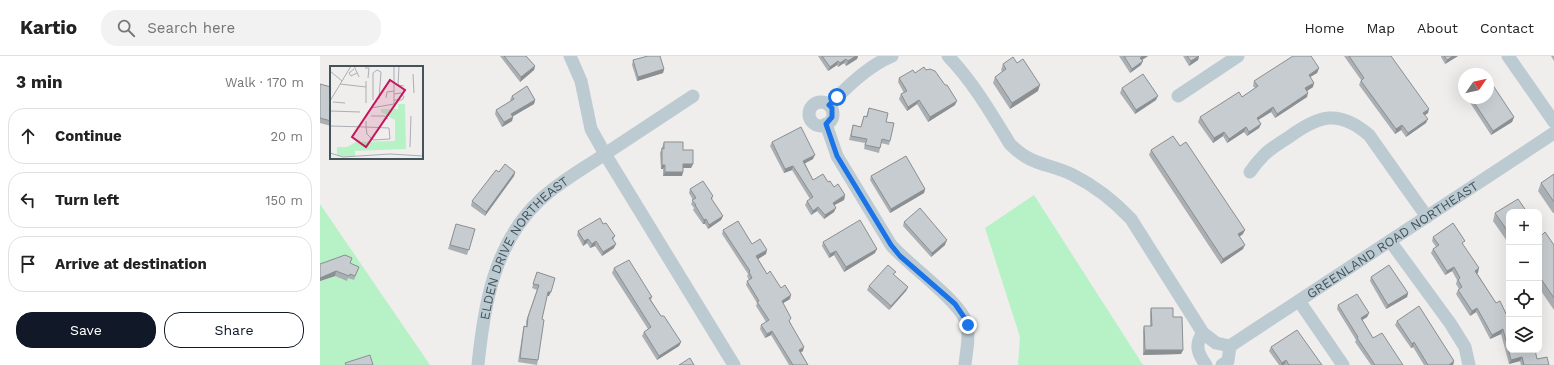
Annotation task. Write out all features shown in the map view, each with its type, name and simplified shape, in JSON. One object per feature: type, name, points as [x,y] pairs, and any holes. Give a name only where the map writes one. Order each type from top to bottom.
[{"type":"street","points":[[570,56],[581,81],[591,129],[734,365]]},
{"type":"street","points":[[829,105],[866,72],[884,59],[892,56]]},
{"type":"street","points":[[948,56],[976,89],[1010,144],[1018,152],[1029,160],[1072,174],[1102,192],[1131,219],[1203,333],[1216,343],[1230,346],[1228,361],[1222,365]]},
{"type":"street","points":[[1178,96],[1238,56]]},
{"type":"street","points":[[1508,56],[1554,122]]},
{"type":"street","name":"ELDEN DRIVE NORTHEAST","points":[[478,365],[481,338],[493,276],[506,243],[521,220],[540,200],[605,154],[693,96]]},
{"type":"street","points":[[821,102],[832,108],[832,117],[826,124],[818,125],[814,122],[810,114],[812,106],[821,102]]},
{"type":"street","points":[[1250,172],[1264,155],[1306,124],[1324,118],[1343,119],[1359,126],[1369,135],[1427,217]]},
{"type":"street","points":[[826,124],[837,156],[891,245],[900,256],[955,304],[966,320],[968,333],[965,365]]},
{"type":"street","name":"GREENLAND ROAD NORTHEAST","points":[[1230,346],[1554,133]]},
{"type":"street","points":[[1390,241],[1465,346],[1469,365]]},
{"type":"street","points":[[1299,301],[1343,365]]},
{"type":"street","points":[[1203,333],[1199,338],[1197,346],[1200,356],[1206,365]]},
{"type":"green space","points":[[1034,195],[1143,365],[1018,365],[1020,337],[985,228]]},
{"type":"green space","points":[[320,204],[430,365],[320,365]]},
{"type":"building","points":[[504,56],[526,56],[535,66],[521,77]]},
{"type":"building","points":[[648,56],[660,56],[664,69],[638,77],[633,60]]},
{"type":"building","points":[[822,56],[856,56],[848,61],[846,59],[840,63],[838,61],[830,67]]},
{"type":"building","points":[[1124,56],[1143,56],[1140,58],[1143,61],[1132,69]]},
{"type":"building","points":[[1187,56],[1199,56],[1191,61]]},
{"type":"building","points":[[1293,56],[1311,56],[1319,68],[1309,75],[1314,83],[1305,88],[1308,93],[1277,114],[1273,107],[1257,118],[1261,124],[1249,132],[1246,127],[1229,139],[1224,132],[1214,138],[1200,117],[1239,92],[1242,97],[1258,86],[1254,81]]},
{"type":"building","points":[[1349,56],[1391,56],[1429,109],[1423,113],[1428,119],[1408,133],[1402,125],[1396,129],[1361,81],[1364,78]]},
{"type":"building","points":[[1444,56],[1453,56],[1447,60]]},
{"type":"building","points":[[1013,57],[1017,63],[1023,59],[1040,85],[1012,103],[995,77],[1006,69],[1003,64]]},
{"type":"building","points":[[924,67],[926,70],[930,69],[935,71],[945,85],[947,85],[957,101],[930,117],[919,100],[908,107],[901,94],[907,91],[899,78],[913,70],[915,73]]},
{"type":"building","points":[[1143,74],[1158,96],[1136,110],[1122,88]]},
{"type":"building","points":[[320,84],[330,87],[330,121],[320,118]]},
{"type":"building","points":[[527,86],[535,100],[511,114],[513,117],[504,122],[496,110],[514,99],[512,96]]},
{"type":"building","points":[[1494,87],[1514,117],[1493,131],[1475,104],[1494,104]]},
{"type":"building","points":[[869,108],[888,113],[886,122],[894,123],[890,141],[882,139],[880,148],[865,145],[867,139],[851,136],[853,125],[861,127],[864,116],[867,117]]},
{"type":"building","points":[[801,127],[815,155],[803,161],[813,180],[823,174],[828,182],[830,181],[834,187],[838,184],[845,195],[833,203],[836,208],[825,215],[818,207],[813,211],[807,201],[813,197],[793,166],[785,169],[772,142]]},
{"type":"building","points":[[1173,136],[1180,146],[1186,142],[1245,230],[1238,234],[1245,245],[1223,259],[1151,150]]},
{"type":"building","points":[[664,142],[683,142],[683,150],[693,150],[693,164],[683,164],[683,172],[665,172],[665,165],[662,165],[662,148],[664,149]]},
{"type":"building","points":[[906,156],[925,189],[891,209],[871,176]]},
{"type":"building","points":[[505,164],[515,172],[486,212],[472,201],[496,170],[499,172]]},
{"type":"building","points":[[1554,174],[1554,202],[1541,183]]},
{"type":"building","points":[[703,181],[713,196],[711,198],[723,216],[709,225],[706,219],[704,220],[692,200],[696,198],[690,189]]},
{"type":"building","points":[[1518,199],[1525,209],[1506,209],[1506,229],[1495,213]]},
{"type":"building","points":[[920,208],[947,240],[932,253],[904,222]]},
{"type":"building","points":[[600,218],[603,224],[606,223],[615,236],[612,238],[616,244],[603,252],[596,241],[592,244],[588,239],[584,241],[578,231]]},
{"type":"building","points":[[860,220],[877,249],[846,267],[836,251],[830,254],[823,242]]},
{"type":"building","points":[[738,221],[752,244],[760,239],[767,250],[756,256],[767,274],[770,271],[781,288],[785,285],[791,295],[782,301],[791,318],[789,321],[804,347],[799,350],[808,365],[793,365],[772,331],[767,334],[761,325],[769,320],[757,302],[759,301],[747,281],[752,278],[749,272],[750,271],[723,230]]},
{"type":"building","points":[[1453,223],[1465,241],[1462,243],[1479,268],[1475,271],[1496,303],[1500,301],[1506,314],[1506,341],[1503,329],[1492,335],[1477,308],[1472,311],[1458,290],[1462,287],[1458,280],[1460,278],[1454,267],[1447,271],[1433,249],[1439,245],[1433,237]]},
{"type":"building","points":[[456,224],[475,229],[469,250],[450,245]]},
{"type":"building","points":[[1545,232],[1554,245],[1554,298],[1542,280],[1542,235]]},
{"type":"building","points":[[345,255],[352,258],[350,263],[359,267],[355,276],[350,274],[349,276],[336,271],[320,278],[320,264]]},
{"type":"building","points":[[629,260],[652,297],[649,298],[661,316],[664,316],[681,342],[659,356],[644,332],[651,327],[614,268]]},
{"type":"building","points":[[888,265],[896,272],[893,274],[908,287],[891,306],[869,286]]},
{"type":"building","points":[[1389,265],[1408,293],[1388,305],[1371,277]]},
{"type":"building","points":[[537,272],[555,278],[551,292],[548,292],[542,319],[544,320],[538,360],[520,358],[524,326],[527,327],[528,317],[539,285],[533,284]]},
{"type":"building","points":[[1357,294],[1369,313],[1361,318],[1373,338],[1382,333],[1403,365],[1375,365],[1357,338],[1358,337],[1338,305]]},
{"type":"building","points":[[1419,306],[1454,361],[1449,365],[1428,365],[1414,342],[1412,344],[1397,321]]},
{"type":"building","points":[[1151,308],[1173,308],[1173,317],[1182,317],[1183,350],[1145,350],[1144,326],[1152,326]]},
{"type":"building","points":[[1297,330],[1322,365],[1289,365],[1286,360],[1282,363],[1271,347]]},
{"type":"building","points":[[1509,353],[1536,353],[1537,359],[1547,357],[1549,365],[1524,365],[1522,357],[1511,360]]},
{"type":"building","points":[[370,355],[373,365],[346,365],[345,363]]},
{"type":"building","points":[[690,358],[694,365],[679,365]]},
{"type":"route","points":[[837,97],[829,105],[832,108],[833,113],[830,121],[826,124],[837,156],[852,183],[891,245],[900,256],[955,304],[968,325]]}]
